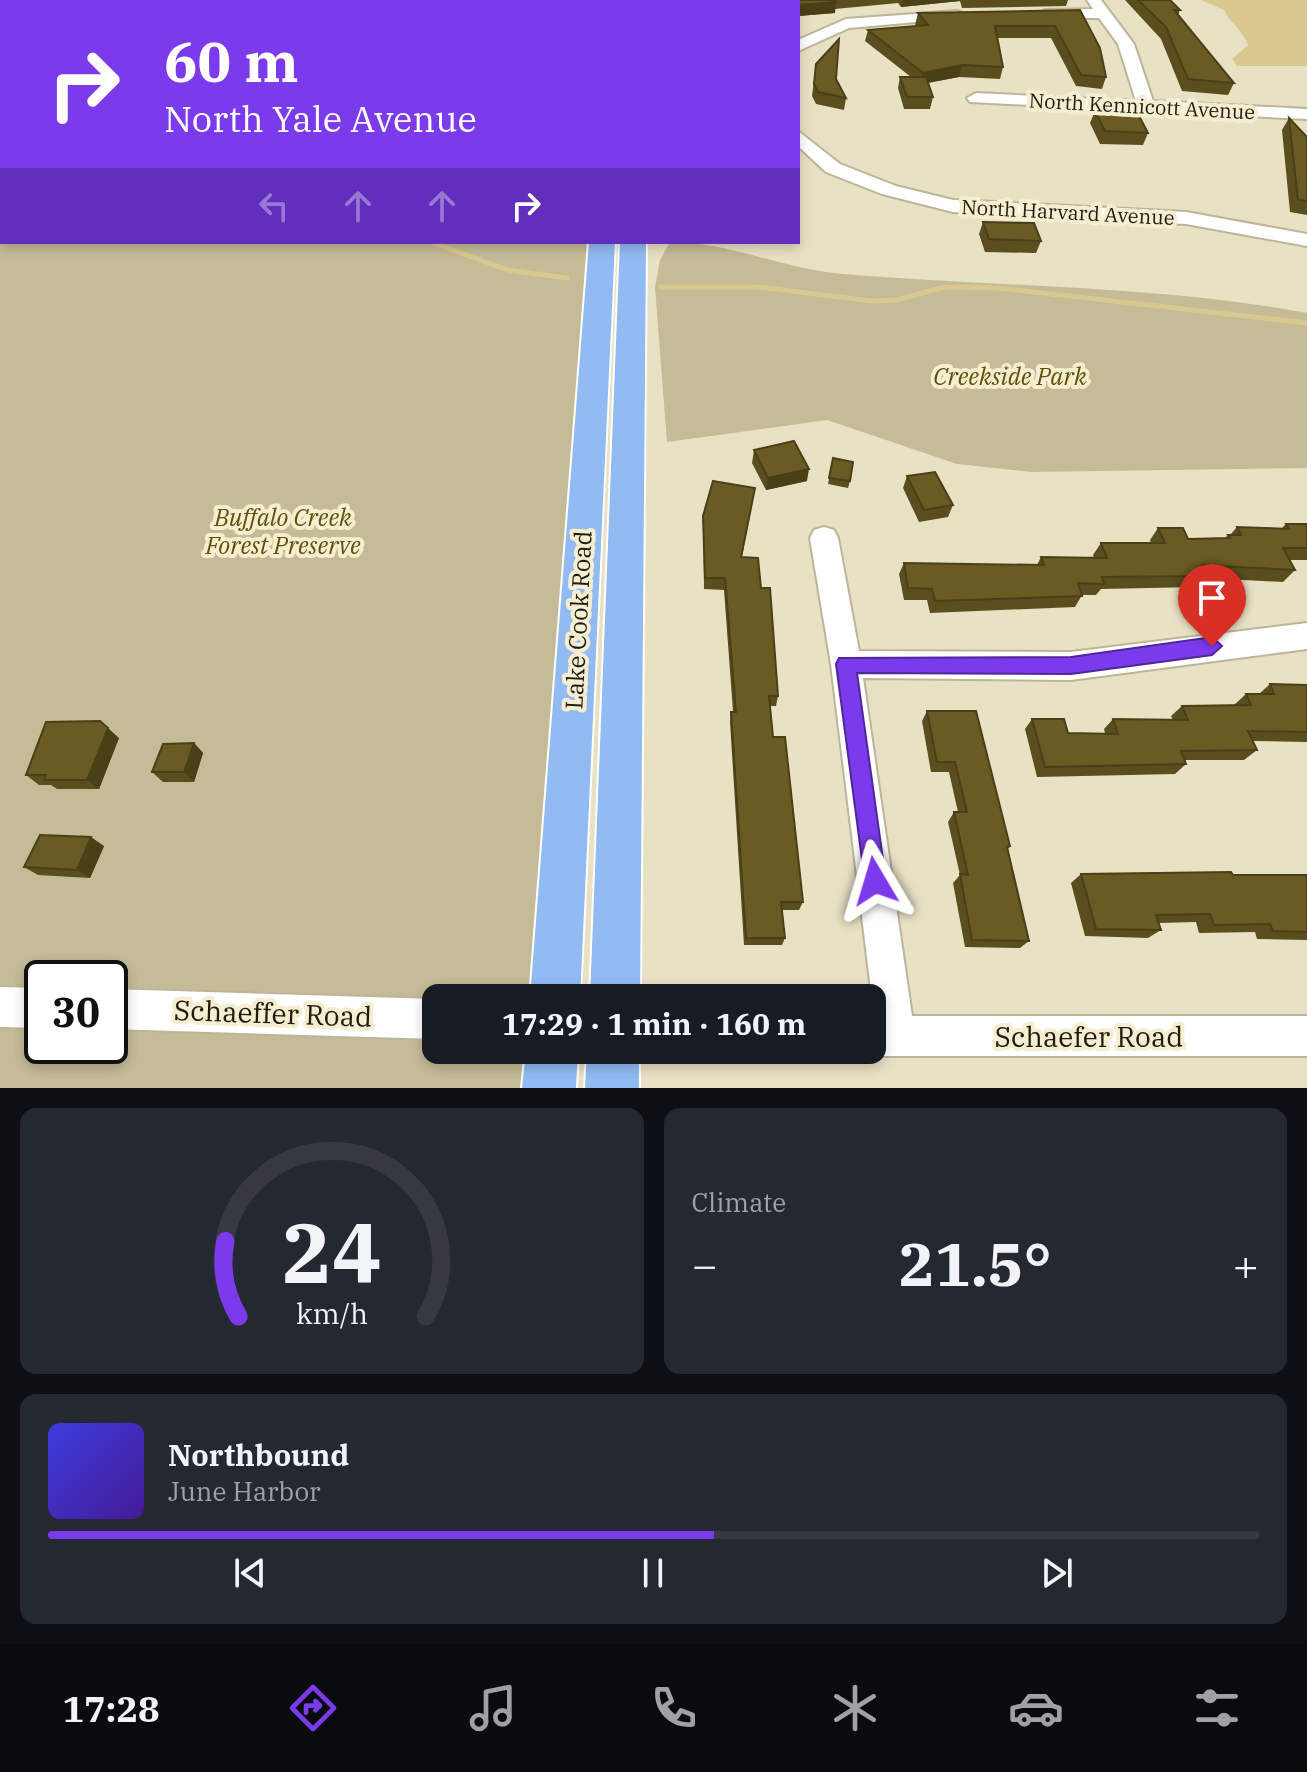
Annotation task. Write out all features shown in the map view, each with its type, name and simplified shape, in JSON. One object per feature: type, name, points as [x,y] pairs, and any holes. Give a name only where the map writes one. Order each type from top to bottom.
[{"type":"main road","name":"Lake Cook Road","points":[[556,984],[602,244]]},
{"type":"main road","name":"Lake Cook Road","points":[[615,984],[633,244]]},
{"type":"main road","points":[[549,1088],[551,1064]]},
{"type":"main road","points":[[612,1088],[613,1064]]},
{"type":"street","points":[[1033,14],[1098,7],[1126,44],[1146,106]]},
{"type":"street","points":[[800,45],[846,24],[897,17],[970,15]]},
{"type":"street","name":"North Kennicott Avenue","points":[[976,98],[1307,114]]},
{"type":"street","name":"North Harvard Avenue","points":[[800,138],[833,168],[889,190],[953,206],[1186,218],[1307,240]]},
{"type":"street","points":[[824,538],[846,664],[879,984]]},
{"type":"street","points":[[846,664],[1071,666],[1268,638],[1307,636]]},
{"type":"street","points":[[0,1007],[24,1008]]},
{"type":"street","name":"Schaeffer Road","points":[[128,1009],[422,1018]]},
{"type":"street","name":"Schaefer Road","points":[[886,1036],[1307,1036]]},
{"type":"green space","name":"Buffalo Creek Forest Preserve","points":[[0,244],[589,244],[531,984],[422,984],[422,1064],[525,1064],[524,1088],[0,1088]]},
{"type":"green space","name":"Creekside Park","points":[[669,244],[699,244],[842,274],[1134,292],[1307,313],[1307,468],[1032,472],[957,464],[827,420],[667,442],[655,287],[660,260]]},
{"type":"shaded area","points":[[1201,0],[1307,0],[1307,66],[1237,66],[1232,59],[1248,45],[1246,40],[1224,10]]},
{"type":"building","points":[[800,0],[836,2],[800,5]]},
{"type":"building","points":[[1138,0],[1170,0],[1180,10],[1174,10],[1234,83],[1188,79],[1166,27]]},
{"type":"building","points":[[1080,10],[1100,48],[1106,77],[1081,75],[1055,26],[995,26],[1003,67],[962,65],[923,73],[868,30],[928,25],[918,13]]},
{"type":"building","points":[[839,39],[836,79],[846,98],[818,92],[814,84],[816,64]]},
{"type":"building","points":[[900,77],[926,77],[933,97],[907,97]]},
{"type":"building","points":[[1095,111],[1138,114],[1148,133],[1105,131]]},
{"type":"building","points":[[1289,118],[1307,137],[1307,201],[1298,200]]},
{"type":"building","points":[[983,222],[1034,223],[1041,241],[989,239]]},
{"type":"building","points":[[794,441],[809,469],[768,478],[754,450]]},
{"type":"building","points":[[833,458],[853,462],[850,481],[829,478]]},
{"type":"building","points":[[935,472],[953,505],[924,510],[907,476]]},
{"type":"building","points":[[713,481],[755,488],[741,557],[758,558],[761,588],[770,588],[778,696],[769,696],[773,737],[785,737],[803,902],[781,902],[785,938],[746,938],[731,712],[736,712],[725,578],[705,578],[703,516]]},
{"type":"building","points":[[1286,524],[1307,524],[1307,548],[1283,548],[1295,570],[1202,565],[1207,576],[1102,577],[1104,584],[1078,583],[1082,596],[935,601],[932,589],[908,588],[904,563],[1044,565],[1041,557],[1107,558],[1101,543],[1165,543],[1158,528],[1183,528],[1188,539],[1230,538],[1228,535],[1241,535],[1237,527],[1289,529]]},
{"type":"building","points":[[1270,684],[1307,685],[1307,732],[1248,731],[1257,750],[1181,751],[1186,764],[1045,767],[1032,719],[1064,719],[1068,733],[1118,734],[1113,719],[1188,720],[1182,706],[1251,705],[1246,694],[1274,694]]},
{"type":"building","points":[[927,711],[976,711],[1010,846],[1007,847],[1029,941],[972,940],[960,874],[968,875],[954,812],[967,812],[955,762],[937,762]]},
{"type":"building","points":[[100,721],[108,728],[87,780],[44,780],[46,775],[26,775],[46,722]]},
{"type":"building","points":[[194,743],[184,772],[152,772],[163,744]]},
{"type":"building","points":[[40,835],[91,837],[77,870],[24,867]]},
{"type":"building","points":[[1231,872],[1233,875],[1307,875],[1307,932],[1273,931],[1270,924],[1214,925],[1210,914],[1156,915],[1161,930],[1096,929],[1081,874]]},
{"type":"waterway","points":[[436,244],[508,270],[567,278]]},
{"type":"waterway","points":[[661,287],[758,287],[871,301],[896,300],[945,287],[999,288],[1307,323]]},
{"type":"route","points":[[875,881],[846,664],[1071,666],[1212,646]]}]
